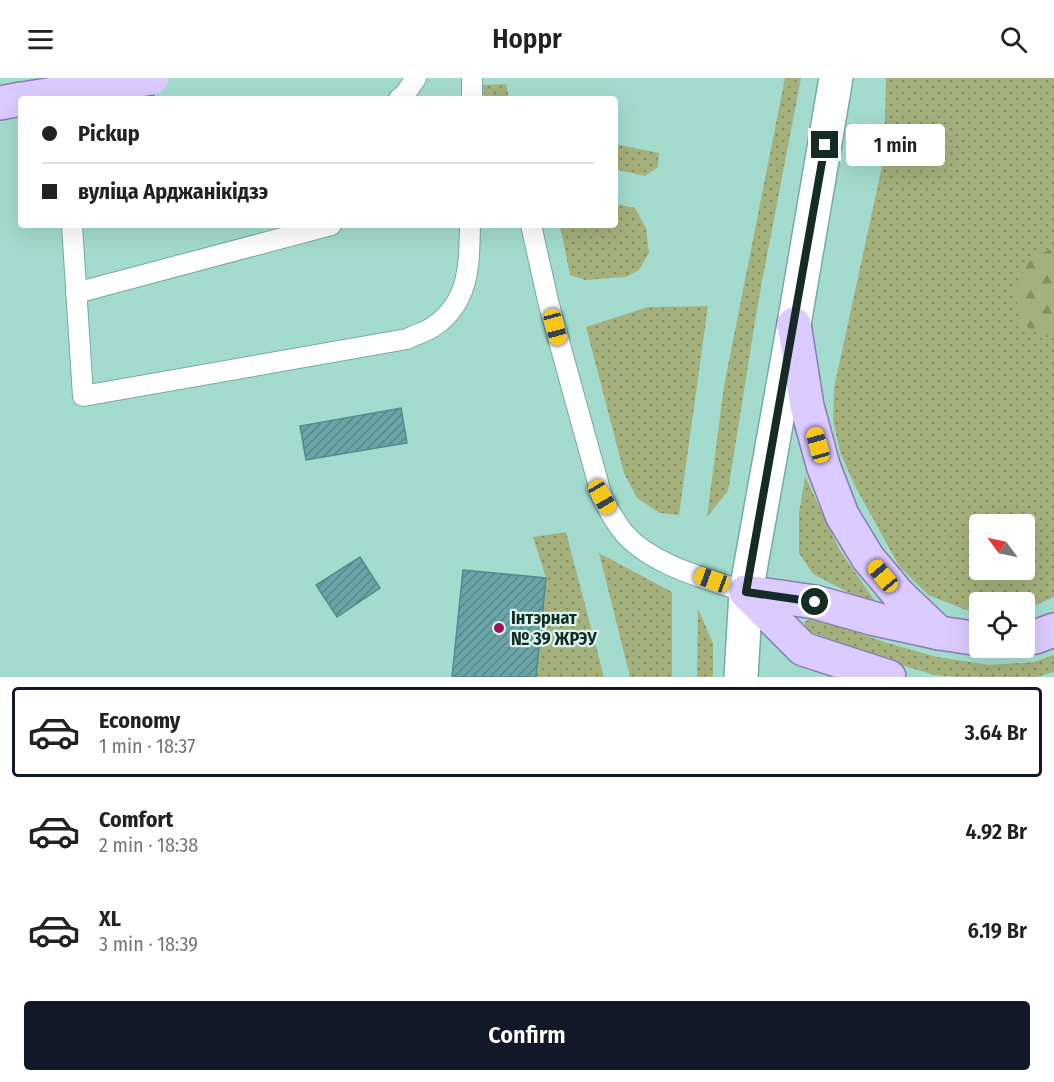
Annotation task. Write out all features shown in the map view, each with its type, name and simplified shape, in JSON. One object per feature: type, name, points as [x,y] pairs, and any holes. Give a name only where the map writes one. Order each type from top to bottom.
[{"type":"main road","points":[[41,96],[152,78]]},
{"type":"main road","points":[[741,677],[746,592],[836,78]]},
{"type":"main road","points":[[0,103],[18,100]]},
{"type":"main road","points":[[794,324],[807,405],[823,465],[843,515],[868,558],[899,595],[939,633]]},
{"type":"main road","points":[[746,592],[815,602],[875,619],[969,637]]},
{"type":"main road","points":[[746,592],[803,649],[889,677]]},
{"type":"main road","points":[[1035,637],[1054,630]]},
{"type":"lane","points":[[65,78],[66,96]]},
{"type":"lane","points":[[403,96],[416,78]]},
{"type":"lane","points":[[472,78],[472,96]]},
{"type":"lane","points":[[72,228],[83,396],[407,339],[432,328],[452,310],[464,288],[469,264],[470,228]]},
{"type":"lane","points":[[76,293],[320,228]]},
{"type":"lane","points":[[532,228],[549,306],[605,503],[624,532],[644,550],[667,564],[746,592]]},
{"type":"green space","points":[[785,78],[801,78],[758,303],[728,491],[707,517],[724,386]]},
{"type":"green space","points":[[886,78],[1054,78],[1054,597],[1035,606],[1035,592],[969,592],[969,610],[928,595],[899,566],[855,486],[840,452],[833,420],[834,388],[884,157]]},
{"type":"green space","points":[[506,84],[508,96],[484,96],[483,85]]},
{"type":"green space","points":[[618,145],[659,153],[658,167],[645,176],[618,170]]},
{"type":"green space","points":[[618,205],[635,208],[646,228],[649,253],[639,270],[626,277],[585,280],[570,275],[561,228],[618,228]]},
{"type":"green space","points":[[1054,249],[1054,337],[1043,337],[1020,321],[1015,289],[1029,260]]},
{"type":"green space","points":[[708,306],[679,515],[660,513],[637,498],[624,473],[586,327],[648,307]]},
{"type":"green space","points":[[805,476],[839,549],[875,601],[871,604],[813,574],[799,553],[799,514]]},
{"type":"green space","points":[[566,532],[604,677],[536,677],[546,578],[533,537]]},
{"type":"green space","points":[[599,553],[672,592],[672,677],[630,677]]},
{"type":"green space","points":[[698,609],[713,643],[713,677],[697,677]]},
{"type":"green space","points":[[814,617],[884,642],[937,657],[990,665],[1034,662],[1054,655],[1054,672],[1036,677],[934,675],[878,658],[808,631],[804,622]]},
{"type":"building","points":[[401,408],[407,443],[306,460],[300,426]]},
{"type":"building","points":[[360,557],[380,588],[337,617],[316,585]]},
{"type":"building","name":"Інтэрнат № 39 ЖРЭУ","points":[[463,570],[546,578],[536,677],[452,677]]},
{"type":"place","name":"Інтэрнат № 39 ЖРЭУ","points":[[499,628]]},
{"type":"route","points":[[815,602],[746,592],[825,145]]}]
